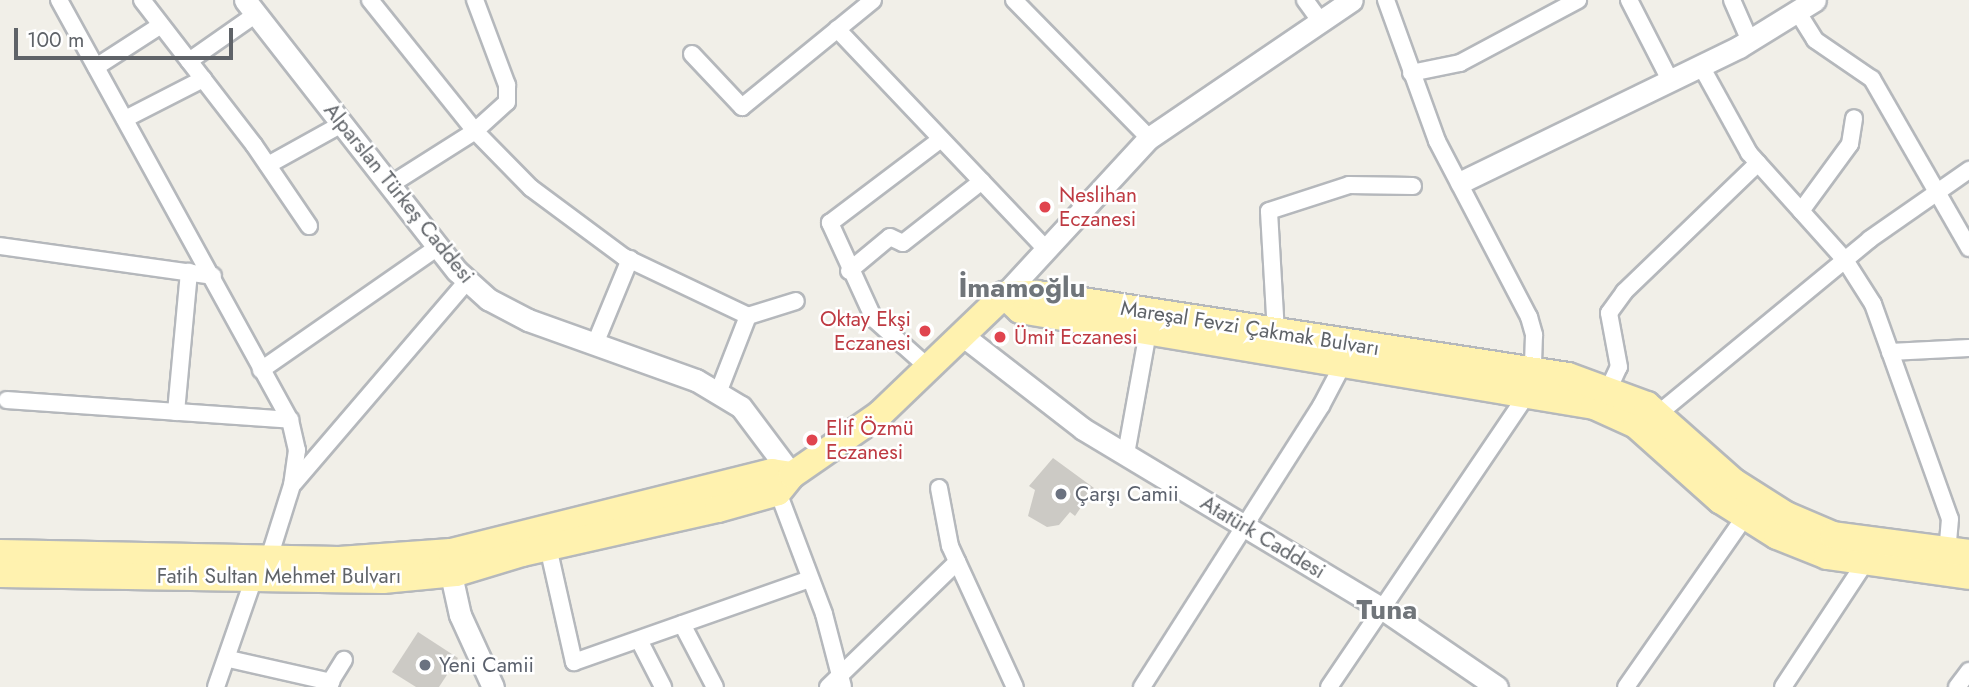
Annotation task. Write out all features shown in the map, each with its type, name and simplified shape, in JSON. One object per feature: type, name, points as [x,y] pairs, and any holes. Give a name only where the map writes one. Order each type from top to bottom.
[{"type":"main road","name":"Mareşal Fevzi Çakmak Bulvarı","points":[[1004,295],[1037,294],[1276,332],[1531,382],[1636,425],[1744,518],[1827,556],[1958,552]]},
{"type":"main road","name":"Mareşal Fevzi Çakmak Bulvarı","points":[[1004,295],[1020,310],[1342,366],[1609,388],[1658,414],[1764,505],[1833,535],[1865,553],[1969,576]]},
{"type":"main road","name":"Fatih Sultan Mehmet Bulvarı","points":[[0,573],[261,568],[381,559],[448,563],[548,547],[785,483],[880,414],[1004,295]]},
{"type":"main road","name":"Fatih Sultan Mehmet Bulvarı","points":[[448,563],[772,472],[785,483]]},
{"type":"main road","name":"Fatih Sultan Mehmet Bulvarı","points":[[0,553],[261,568]]},
{"type":"street","points":[[59,0],[213,275],[261,370],[290,420],[297,450],[292,485],[229,659],[216,687]]},
{"type":"street","points":[[142,0],[268,165],[309,226]]},
{"type":"street","points":[[370,0],[475,131],[531,188],[629,259],[748,316],[796,300]]},
{"type":"street","points":[[390,185],[475,131],[507,102],[507,85],[475,0]]},
{"type":"street","points":[[692,54],[742,107],[873,0]]},
{"type":"street","points":[[1014,0],[1149,138]]},
{"type":"street","points":[[1305,0],[1320,22]]},
{"type":"street","points":[[1004,295],[1149,138],[1352,0]]},
{"type":"street","points":[[1329,687],[1531,382],[1534,335],[1529,317],[1461,182],[1437,141],[1386,0]]},
{"type":"street","points":[[1411,73],[1460,63],[1578,0]]},
{"type":"street","points":[[1629,0],[1670,80]]},
{"type":"street","points":[[1732,0],[1750,41]]},
{"type":"street","points":[[1461,182],[1750,41],[1815,0]]},
{"type":"street","points":[[189,61],[251,7]]},
{"type":"street","name":"Alparslan Türkeş Caddesi","points":[[251,7],[467,281],[488,299],[528,320],[696,380],[741,407],[785,483]]},
{"type":"street","points":[[1797,11],[1815,40],[1872,79],[1938,188],[1969,248]]},
{"type":"street","points":[[96,67],[162,25]]},
{"type":"street","points":[[837,29],[1045,248]]},
{"type":"street","points":[[1701,66],[1727,119],[1758,163],[1845,260],[1873,304],[1950,519],[1958,552]]},
{"type":"street","points":[[125,119],[203,79]]},
{"type":"street","points":[[1801,211],[1850,144],[1854,118]]},
{"type":"street","points":[[268,165],[342,124]]},
{"type":"street","points":[[923,374],[874,318],[849,271],[830,223],[941,139]]},
{"type":"street","points":[[1609,388],[1619,367],[1609,313],[1624,292],[1758,163]]},
{"type":"street","points":[[1658,414],[1845,260],[1938,188],[1969,170]]},
{"type":"street","points":[[849,271],[890,237],[903,243],[982,181]]},
{"type":"street","points":[[1276,332],[1269,212],[1349,185],[1413,186]]},
{"type":"street","points":[[0,246],[213,275]]},
{"type":"street","points":[[261,370],[438,247]]},
{"type":"street","points":[[595,344],[629,259]]},
{"type":"street","points":[[176,412],[189,272]]},
{"type":"street","points":[[292,485],[467,281]]},
{"type":"street","points":[[718,393],[748,316]]},
{"type":"street","points":[[1126,454],[1148,332]]},
{"type":"street","name":"Atatürk Caddesi","points":[[962,335],[1083,429],[1383,609],[1497,687]]},
{"type":"street","points":[[1890,352],[1969,348]]},
{"type":"street","points":[[1142,687],[1243,525],[1321,407],[1342,366]]},
{"type":"street","points":[[7,400],[290,420]]},
{"type":"street","points":[[785,483],[810,579],[824,614],[836,684]]},
{"type":"street","points":[[939,488],[957,562],[1015,687]]},
{"type":"street","points":[[1626,687],[1744,518]]},
{"type":"street","points":[[548,547],[573,662],[810,579]]},
{"type":"street","points":[[1783,687],[1865,553]]},
{"type":"street","points":[[836,684],[957,562]]},
{"type":"street","points":[[448,563],[460,615],[493,687]]},
{"type":"street","points":[[681,624],[715,687]]},
{"type":"street","points":[[639,640],[663,687]]},
{"type":"street","points":[[229,659],[329,684],[344,660]]},
{"type":"street","points":[[1957,687],[1969,671]]},
{"type":"building","name":"Çarşı Camii","points":[[1053,458],[1094,488],[1075,516],[1070,512],[1059,525],[1047,527],[1028,516],[1035,490],[1029,486]]},
{"type":"building","name":"Yeni Camii","points":[[418,632],[458,658],[439,687],[416,687],[392,672]]},
{"type":"place","name":"Neslihan Eczanesi","points":[[1045,207]]},
{"type":"place","name":"Oktay Ekşi Eczanesi","points":[[925,331]]},
{"type":"place","name":"Ümit Eczanesi","points":[[1000,337]]},
{"type":"place","name":"Elif Özmü Eczanesi","points":[[812,440]]},
{"type":"place","name":"Çarşı Camii","points":[[1061,494]]},
{"type":"place","name":"Yeni Camii","points":[[425,665]]},
{"type":"district","name":"İmamoğlu","points":[[1022,288]]},
{"type":"district","name":"Tuna","points":[[1387,610]]}]
